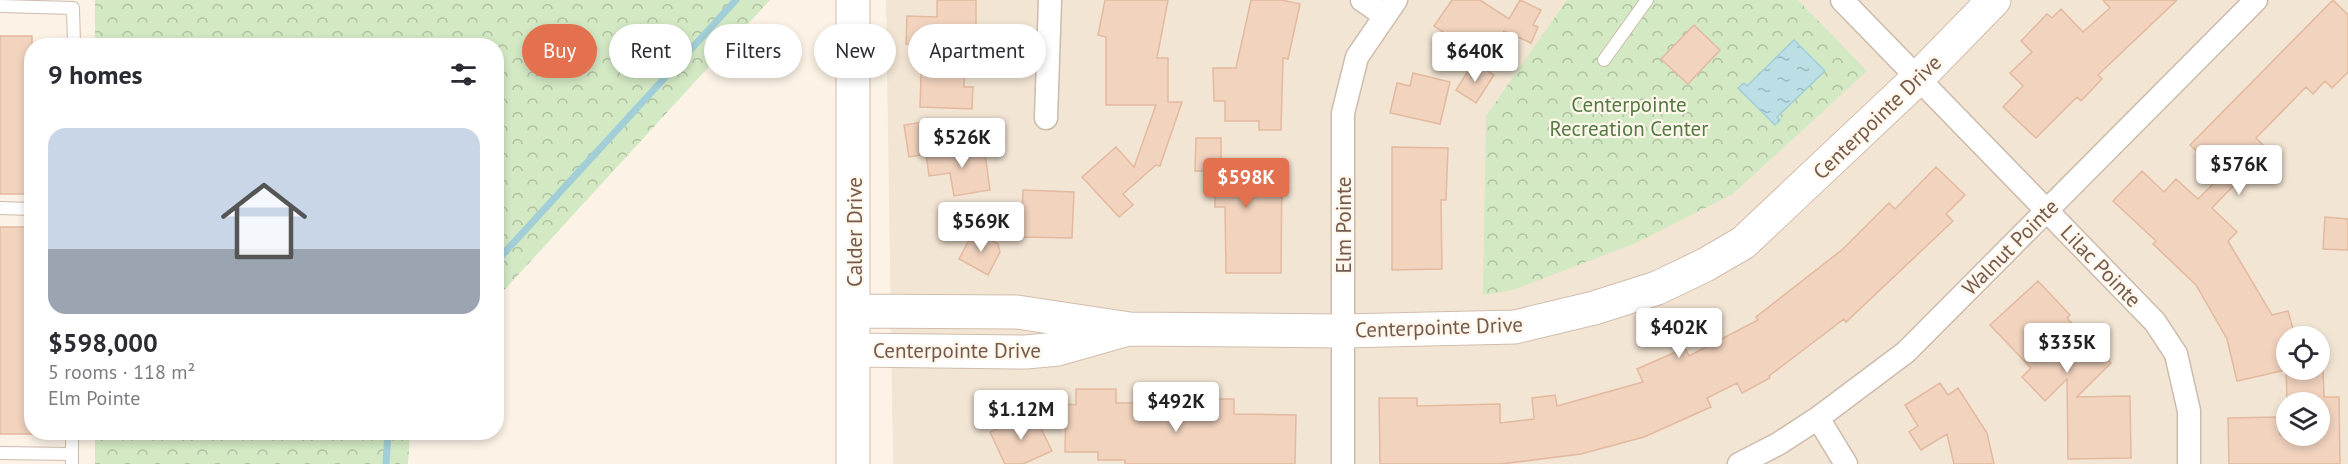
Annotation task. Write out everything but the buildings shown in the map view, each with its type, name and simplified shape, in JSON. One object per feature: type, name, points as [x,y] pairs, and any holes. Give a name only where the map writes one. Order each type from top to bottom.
[{"type":"street","name":"Calder Drive","points":[[853,0],[854,464]]},
{"type":"street","points":[[1046,118],[1050,0]]},
{"type":"street","points":[[1362,0],[1390,8]]},
{"type":"street","name":"Lilac Pointe","points":[[1842,0],[2155,322],[2176,354],[2189,411],[2189,464]]},
{"type":"street","name":"Centerpointe Drive","points":[[854,311],[1017,312],[1130,329],[1343,331],[1515,327],[1594,308],[1657,288],[1705,265],[1743,243],[1918,78],[1994,0]]},
{"type":"street","name":"Walnut Pointe","points":[[1739,464],[1778,444],[1818,418],[1906,352],[2256,0]]},
{"type":"street","name":"Elm Pointe","points":[[1343,464],[1342,113],[1357,57],[1390,8]]},
{"type":"street","name":"Centerpointe Drive","points":[[854,350],[1037,351],[1087,343],[1130,329]]},
{"type":"street","points":[[1818,418],[1846,464]]},
{"type":"lane","points":[[1604,60],[1647,0]]},
{"type":"lane","points":[[0,6],[74,8],[74,38]]},
{"type":"lane","points":[[0,208],[24,208]]},
{"type":"lane","points":[[0,453],[72,459],[72,440]]},
{"type":"shaded area","points":[[886,0],[2348,0],[2348,464],[893,464],[887,78],[896,78],[896,24],[886,24]]},
{"type":"green space","points":[[95,0],[770,0],[748,24],[704,24],[704,72],[504,290],[504,38],[95,38]]},
{"type":"green space","name":"Centerpointe Recreation Center","points":[[1567,0],[1798,0],[1867,71],[1733,194],[1636,243],[1513,290],[1483,295],[1486,116]]},
{"type":"green space","points":[[95,440],[410,440],[408,464],[95,464]]},
{"type":"water","points":[[1794,40],[1825,71],[1777,117],[1780,120],[1775,125],[1738,88],[1744,83],[1747,86]]},
{"type":"waterway","points":[[504,253],[736,0]]},
{"type":"waterway","points":[[386,464],[388,440]]}]
